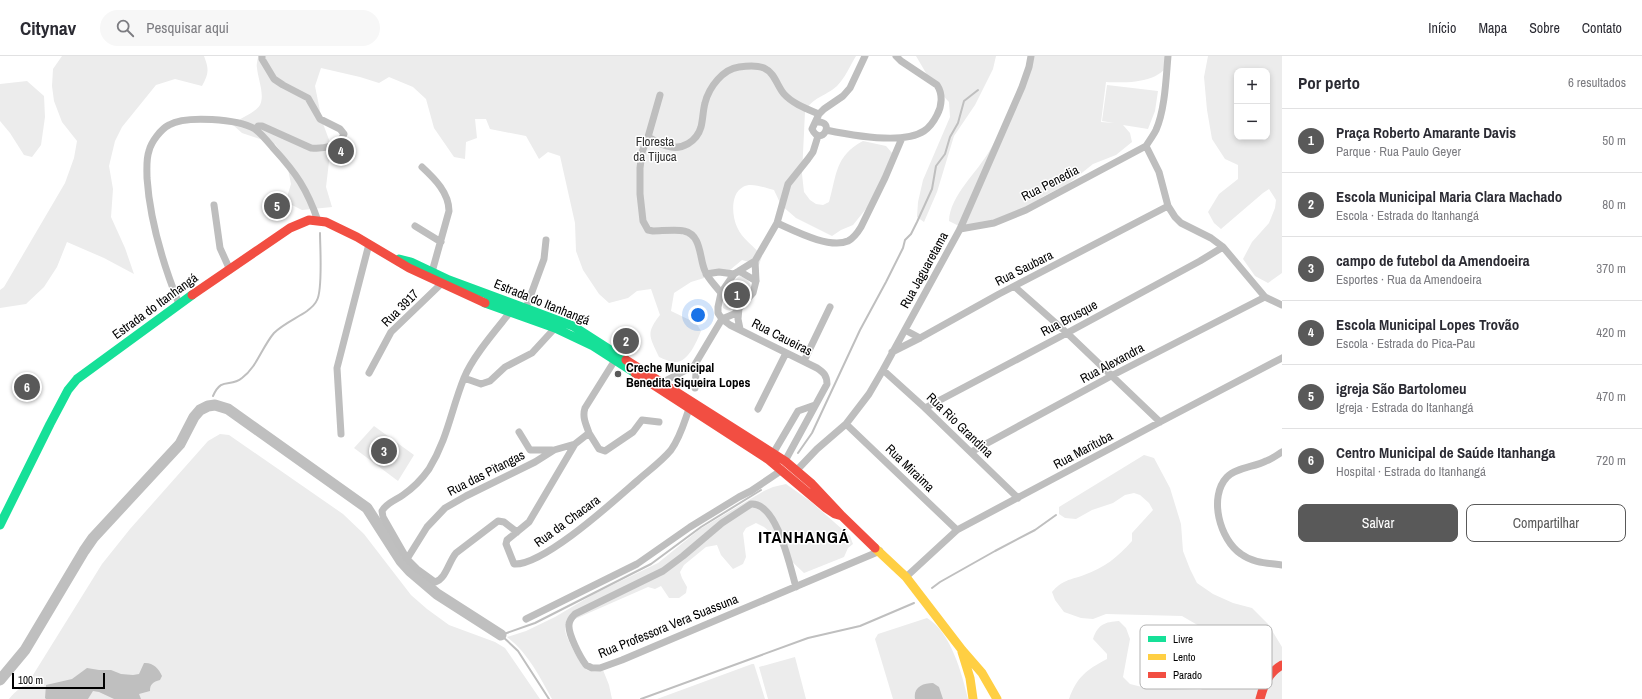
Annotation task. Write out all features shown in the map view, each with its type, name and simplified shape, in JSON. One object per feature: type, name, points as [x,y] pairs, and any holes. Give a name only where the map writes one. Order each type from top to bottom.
[{"type":"main road","name":"Estrada do Itanhangá","points":[[0,525],[50,424],[68,390],[76,379],[131,341],[179,304],[290,228],[305,221],[318,221],[337,227],[396,259],[409,268],[441,284],[485,303],[511,311],[555,328],[593,346],[689,408],[771,457],[786,461],[831,502],[842,516],[906,577],[962,650],[982,673],[997,699]]},
{"type":"main road","name":"Estrada do Itanhangá","points":[[396,259],[411,262],[432,272],[573,326],[663,382],[771,457],[782,470],[826,508],[835,514],[842,516]]},
{"type":"main road","points":[[962,650],[970,678],[973,699]]},
{"type":"main road","points":[[1272,671],[1282,665]]},
{"type":"main road","points":[[1260,699],[1263,689]]},
{"type":"street","points":[[256,130],[258,126],[262,126],[311,148],[318,149],[338,143],[344,134],[340,130],[320,119],[308,98],[283,85],[274,78],[262,59],[262,56]]},
{"type":"street","points":[[818,136],[812,129],[819,114],[850,88],[865,56]]},
{"type":"street","points":[[826,130],[853,136],[902,138],[918,134],[930,127],[939,112],[942,98],[941,91],[937,85],[906,65],[896,56]]},
{"type":"street","name":"Rua Jaguaretama","points":[[797,470],[816,448],[846,424],[869,394],[883,370],[960,229],[1022,87],[1031,56]]},
{"type":"street","points":[[1168,56],[1164,89],[1156,130],[1146,146],[1159,172],[1168,206],[1181,223],[1211,238],[1223,247],[1265,297],[1282,305]]},
{"type":"street","points":[[648,137],[668,147],[685,146],[691,142],[701,127],[705,101],[710,90],[718,79],[732,68],[747,66],[764,68],[772,74],[784,94],[797,104],[819,114]]},
{"type":"street","points":[[660,95],[648,137],[642,152],[640,168],[640,194],[643,221],[648,230],[684,230],[689,233],[699,246],[702,265],[706,274],[721,294]]},
{"type":"street","points":[[179,304],[168,275],[157,238],[148,193],[147,165],[149,150],[155,139],[167,125],[178,121],[225,121],[245,125],[256,130],[302,182],[312,201],[318,221]]},
{"type":"street","points":[[722,319],[718,313],[721,294],[736,273],[755,261],[777,223],[788,184],[813,152],[818,136],[822,135],[826,130],[825,124],[821,121],[816,122]]},
{"type":"street","points":[[777,223],[802,234],[832,243],[849,240],[856,235],[861,227],[885,178],[902,138]]},
{"type":"street","name":"Rua Penedia","points":[[960,229],[994,223],[1026,210],[1146,146]]},
{"type":"street","points":[[422,167],[433,177],[447,197],[449,204],[449,211],[432,272]]},
{"type":"street","points":[[214,205],[220,248],[230,270]]},
{"type":"street","name":"Rua Saubara","points":[[892,352],[999,294],[1168,206]]},
{"type":"street","points":[[415,226],[441,242]]},
{"type":"street","points":[[526,308],[544,259],[546,240]]},
{"type":"street","points":[[341,434],[337,368],[369,244]]},
{"type":"street","name":"Rua Brusque","points":[[925,408],[1067,333],[1223,247]]},
{"type":"street","points":[[663,382],[694,366],[722,319],[734,314],[753,293],[756,281],[755,261]]},
{"type":"street","points":[[706,274],[719,272],[736,273],[756,281]]},
{"type":"street","name":"Rua 3917","points":[[369,373],[391,332],[441,284]]},
{"type":"street","points":[[1015,287],[1113,375],[1160,422]]},
{"type":"street","name":"Rua Alexandra","points":[[971,452],[1113,375],[1265,297]]},
{"type":"street","points":[[804,361],[830,307]]},
{"type":"street","points":[[739,308],[738,319],[740,329]]},
{"type":"street","points":[[511,311],[471,364],[464,378],[446,434],[435,459],[425,475],[412,488],[388,504],[382,511],[383,517],[407,559],[417,569],[435,582],[438,582],[456,553],[498,521],[504,522],[517,532]]},
{"type":"street","name":"Rua Caueiras","points":[[722,319],[730,325],[804,361],[825,373],[827,384],[815,405]]},
{"type":"street","points":[[464,378],[481,384],[490,381],[505,367],[532,352],[555,328]]},
{"type":"street","points":[[905,330],[920,338]]},
{"type":"street","points":[[758,409],[786,353]]},
{"type":"street","name":"Rua Marituba","points":[[906,577],[957,530],[1282,358]]},
{"type":"street","points":[[615,360],[583,413],[589,433],[599,448],[605,451],[633,432],[642,420],[659,422]]},
{"type":"street","points":[[694,366],[696,373],[695,388]]},
{"type":"street","name":"Rua Rio Grandina","points":[[883,370],[925,408],[1018,498]]},
{"type":"street","points":[[771,457],[798,412],[815,405]]},
{"type":"street","points":[[786,461],[815,405]]},
{"type":"street","name":"Rua da Chacara","points":[[589,433],[575,444],[529,522],[509,537],[506,544],[514,564],[529,561],[562,542],[608,506],[663,458],[677,440],[689,408]]},
{"type":"street","points":[[791,422],[803,428]]},
{"type":"street","name":"Rua Miraima","points":[[846,424],[957,530]]},
{"type":"street","points":[[519,432],[530,450],[554,450]]},
{"type":"street","name":"Rua das Pitangas","points":[[407,559],[428,527],[445,508],[554,450],[575,444]]},
{"type":"street","points":[[1282,452],[1266,462],[1227,476],[1219,489],[1217,498],[1224,534],[1233,548],[1252,561],[1282,565]]},
{"type":"street","points":[[526,619],[637,564],[690,527],[751,491],[782,470]]},
{"type":"street","name":"Rua Professora Vera Suassuna","points":[[796,587],[776,523],[760,506],[751,504],[722,523],[683,556],[653,577],[575,614],[569,625],[570,632],[586,665],[592,668],[600,668],[612,664],[796,587],[880,551]]},
{"type":"green space","points":[[62,56],[204,56],[208,71],[202,86],[175,79],[156,85],[122,127],[115,141],[109,166],[113,189],[111,217],[125,248],[134,274],[104,258],[67,242],[57,267],[44,287],[26,304],[0,308],[0,290],[4,287],[65,183],[74,158],[77,141],[62,122],[54,101],[52,86],[53,69]]},
{"type":"green space","name":"Floresta da Tijuca","points":[[258,56],[856,56],[840,83],[811,103],[805,112],[802,174],[804,192],[810,200],[816,204],[823,205],[829,202],[838,167],[847,153],[863,141],[886,146],[893,154],[878,194],[853,225],[832,236],[796,218],[781,205],[774,190],[750,185],[739,190],[733,206],[735,222],[742,235],[762,256],[759,265],[742,260],[730,270],[691,282],[674,293],[671,311],[696,323],[701,331],[688,355],[680,361],[673,362],[659,357],[651,340],[650,336],[652,327],[660,315],[651,289],[637,291],[628,298],[609,303],[599,294],[583,270],[576,251],[575,223],[560,156],[548,152],[539,159],[526,136],[490,129],[486,119],[475,119],[477,138],[466,142],[465,159],[454,157],[434,128],[426,99],[413,87],[389,77],[379,83],[321,68],[315,86],[322,121],[331,145],[326,187],[332,207],[302,210],[290,204],[287,197],[291,184],[288,169],[279,149],[275,144],[242,133],[233,125],[254,111],[260,105],[262,97],[257,66]]},
{"type":"green space","points":[[916,56],[996,56],[993,69],[975,105],[954,136],[937,192],[924,222],[917,217],[918,202],[923,180],[950,117],[949,102],[933,85]]},
{"type":"green space","points":[[1033,56],[1171,56],[1168,65],[1162,72],[1154,77],[1134,82],[1106,82],[1101,122],[1114,123],[1102,121],[1107,85],[1158,91],[1155,111],[1148,129],[1123,125],[1130,133],[1132,142],[1116,155],[1093,164],[1068,184],[1044,196],[1018,213],[967,230],[949,221],[954,202],[965,184],[985,159],[1008,119]]},
{"type":"green space","points":[[1208,56],[1282,56],[1282,273],[1268,283],[1255,276],[1243,259],[1252,242],[1269,223],[1275,208],[1276,200],[1269,189],[1221,229],[1214,223],[1208,212],[1219,194],[1238,179],[1238,165],[1225,159],[1212,139],[1207,110],[1204,77]]},
{"type":"green space","points":[[27,81],[44,96],[45,117],[41,145],[32,157],[24,155],[10,133],[0,121],[0,84]]},
{"type":"green space","points":[[740,276],[749,282],[751,288],[737,306],[732,310],[726,310],[723,308],[726,295],[730,286],[736,278]]},
{"type":"green space","points":[[374,426],[414,455],[398,481],[354,448]]},
{"type":"green space","points":[[220,434],[229,435],[343,514],[364,534],[411,595],[427,609],[449,625],[495,642],[505,648],[540,699],[9,699],[33,675],[102,564],[130,529],[208,441]]},
{"type":"green space","points":[[1144,455],[1154,458],[1170,488],[1181,524],[1183,551],[1197,583],[1213,594],[1233,603],[1252,608],[1269,625],[1198,625],[1182,616],[1106,614],[1093,619],[1081,618],[1064,612],[1055,600],[1052,592],[1066,581],[1098,569],[1110,561],[1132,541],[1132,533],[1153,510],[1149,503],[1140,495],[1134,493],[1125,495],[1113,503],[1092,510],[1076,519],[1065,518],[1059,514],[1059,507]]},
{"type":"green space","points":[[786,484],[810,501],[850,536],[853,544],[848,548],[844,557],[804,573],[785,555],[776,537],[764,527],[756,523],[746,528],[743,533],[746,557],[743,564],[733,569],[721,555],[717,545],[706,547],[684,565],[680,572],[687,587],[686,593],[679,598],[669,598],[661,586],[655,589],[648,587],[566,623],[566,633],[577,658],[584,668],[591,672],[603,670],[609,685],[612,699],[552,699],[538,673],[521,650],[507,637],[526,631],[555,617],[594,594],[658,563],[700,529],[764,491]]},
{"type":"green space","points":[[927,618],[943,633],[949,643],[959,666],[968,699],[893,699],[875,639],[878,634]]},
{"type":"green space","points":[[1119,621],[1126,628],[1130,639],[1123,677],[1130,684],[1140,686],[1140,689],[1272,689],[1272,631],[1282,647],[1282,699],[1069,699],[1075,685],[1083,675],[1107,659],[1107,654],[1093,639],[1097,630],[1106,623]]},
{"type":"green space","points":[[795,657],[806,699],[768,699],[759,667]]},
{"type":"green space","points":[[752,664],[754,664],[765,699],[657,699]]},
{"type":"shaded area","points":[[144,663],[150,663],[155,666],[162,676],[160,680],[152,684],[150,691],[139,694],[141,699],[114,699],[99,692],[93,691],[88,699],[45,698],[46,685],[72,679],[87,668],[111,670],[121,674],[133,675],[139,674]]},
{"type":"shaded area","points":[[933,683],[939,687],[943,699],[915,699],[916,691],[920,686]]},
{"type":"waterway","points":[[798,453],[812,433],[860,330],[886,282],[903,248],[905,240],[911,234],[917,222],[932,189],[936,166],[945,154],[950,137],[958,123],[964,101],[978,90]]},
{"type":"waterway","points":[[213,396],[216,390],[223,384],[238,381],[242,378],[256,363],[266,344],[274,333],[311,308],[317,300],[319,295],[321,268],[320,233]]},
{"type":"waterway","points":[[0,680],[25,650],[93,538],[180,444],[194,417],[200,410],[208,406],[215,405],[228,409],[367,508],[401,561],[410,571],[437,594],[501,635]]},
{"type":"waterway","points":[[549,699],[518,651],[501,635],[535,623],[651,564],[701,527],[761,490]]},
{"type":"waterway","points":[[932,588],[995,551],[1035,530],[1056,515]]},
{"type":"waterway","points":[[641,699],[808,638],[860,626],[914,603]]},
{"type":"traffic: fast","points":[[399,259],[411,262],[449,280],[573,326],[626,360]]},
{"type":"traffic: fast","points":[[0,525],[50,424],[68,390],[77,379],[192,295]]},
{"type":"traffic: fast","points":[[485,303],[555,328],[593,346],[635,373]]},
{"type":"traffic: slow","points":[[875,548],[906,577],[962,650],[982,673],[997,699]]},
{"type":"traffic: slow","points":[[962,652],[970,678],[973,699]]},
{"type":"traffic: jam","points":[[192,295],[290,228],[309,220],[326,222],[357,237],[409,268],[485,303]]},
{"type":"traffic: jam","points":[[626,360],[785,461],[812,484],[875,548]]},
{"type":"traffic: jam","points":[[635,373],[769,460],[826,508],[835,514],[842,516]]},
{"type":"traffic: jam","points":[[1272,673],[1282,665]]},
{"type":"traffic: jam","points":[[1260,699],[1263,689]]},
{"type":"place","name":"Escola Municipal Lopes Trovão","points":[[341,151]]},
{"type":"place","name":"igreja São Bartolomeu","points":[[277,206]]},
{"type":"place","name":"Praça Roberto Amarante Davis","points":[[737,295]]},
{"type":"place","name":"Escola Municipal Maria Clara Machado","points":[[626,341]]},
{"type":"place","name":"Creche Municipal Benedita Siqueira Lopes","points":[[618,374]]},
{"type":"place","name":"Centro Municipal de Saúde Itanhanga","points":[[27,387]]},
{"type":"place","name":"campo de futebol da Amendoeira","points":[[384,451]]},
{"type":"district","name":"ITANHANGÁ","points":[[804,536]]}]
